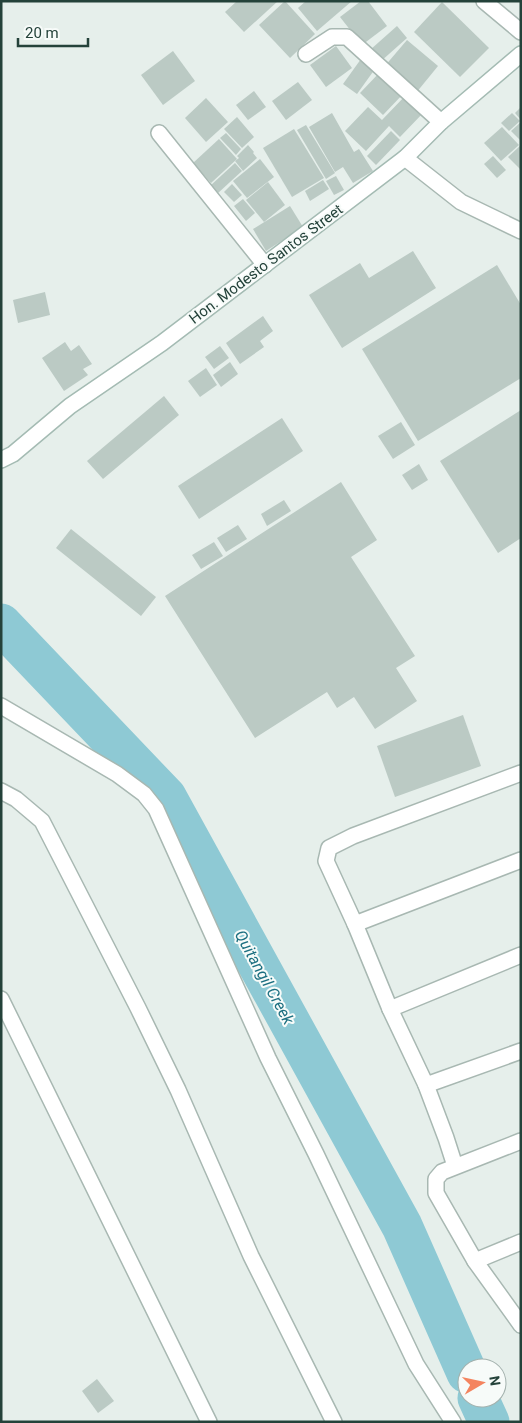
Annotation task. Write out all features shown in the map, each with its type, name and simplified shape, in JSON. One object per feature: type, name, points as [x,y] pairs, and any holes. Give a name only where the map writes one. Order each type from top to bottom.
[{"type":"street","points":[[484,1],[521,32]]},
{"type":"street","points":[[306,54],[332,37],[347,37],[441,122]]},
{"type":"street","name":"Hon. Modesto Santos Street","points":[[1,460],[13,454],[70,406],[162,344],[405,158],[441,122],[521,54]]},
{"type":"street","points":[[159,133],[265,265]]},
{"type":"street","points":[[405,158],[461,202],[521,231]]},
{"type":"street","points":[[1,706],[116,774],[144,794],[156,809],[268,1058],[416,1364],[453,1422]]},
{"type":"street","points":[[455,1166],[426,1085],[390,1009],[355,924],[326,861],[329,848],[353,836],[521,772]]},
{"type":"street","points":[[1,791],[16,799],[42,821],[178,1090],[251,1256],[334,1422]]},
{"type":"street","points":[[355,924],[521,860]]},
{"type":"street","points":[[390,1009],[521,955]]},
{"type":"street","points":[[1,999],[209,1422]]},
{"type":"street","points":[[426,1085],[521,1051]]},
{"type":"street","points":[[521,1141],[455,1166],[442,1172],[436,1179],[436,1193],[475,1261],[521,1325]]},
{"type":"street","points":[[475,1261],[521,1242]]},
{"type":"building","points":[[237,1],[278,1],[244,32],[225,12]]},
{"type":"building","points":[[285,1],[315,34],[290,58],[259,25]]},
{"type":"building","points":[[306,1],[352,1],[317,31],[298,8]]},
{"type":"building","points":[[361,1],[368,1],[387,26],[362,45],[340,17]]},
{"type":"building","points":[[442,2],[489,48],[460,77],[414,32]]},
{"type":"building","points":[[397,26],[407,38],[380,62],[370,50]]},
{"type":"building","points":[[407,40],[438,66],[416,93],[384,67]]},
{"type":"building","points":[[336,46],[352,68],[326,87],[310,65]]},
{"type":"building","points":[[173,51],[195,81],[163,105],[141,75]]},
{"type":"building","points":[[361,59],[375,69],[357,94],[343,84]]},
{"type":"building","points":[[381,71],[404,93],[383,115],[360,93]]},
{"type":"building","points":[[298,82],[312,100],[286,120],[272,101]]},
{"type":"building","points":[[254,91],[266,107],[248,120],[236,105]]},
{"type":"building","points":[[406,95],[424,112],[400,137],[389,126],[366,151],[345,131],[368,107],[382,120]]},
{"type":"building","points":[[206,98],[228,122],[206,142],[185,118]]},
{"type":"building","points":[[521,107],[521,120],[515,113]]},
{"type":"building","points":[[332,113],[354,152],[359,149],[373,171],[353,183],[343,167],[335,172],[309,127]]},
{"type":"building","points":[[512,113],[520,121],[509,131],[501,123]]},
{"type":"building","points":[[237,117],[254,137],[242,148],[224,129]]},
{"type":"building","points":[[521,122],[521,141],[511,131]]},
{"type":"building","points":[[306,125],[335,173],[326,179],[297,130]]},
{"type":"building","points":[[502,127],[519,145],[501,161],[484,143]]},
{"type":"building","points":[[294,129],[324,178],[292,197],[263,148]]},
{"type":"building","points":[[391,131],[400,140],[376,165],[367,156]]},
{"type":"building","points":[[226,133],[241,149],[236,155],[220,138]]},
{"type":"building","points":[[219,139],[237,159],[211,183],[193,163]]},
{"type":"building","points":[[248,145],[257,158],[243,171],[235,161],[239,158],[237,156]]},
{"type":"building","points":[[521,145],[521,170],[508,157]]},
{"type":"building","points":[[493,156],[506,170],[497,178],[484,164]]},
{"type":"building","points":[[260,159],[274,177],[247,198],[233,181]]},
{"type":"building","points":[[235,163],[242,171],[217,194],[210,186]]},
{"type":"building","points":[[336,176],[344,190],[334,195],[326,181]]},
{"type":"building","points":[[323,180],[329,189],[310,201],[305,191]]},
{"type":"building","points":[[268,182],[285,205],[264,222],[246,200]]},
{"type":"building","points":[[232,184],[242,195],[234,202],[224,192]]},
{"type":"building","points":[[243,199],[255,213],[246,221],[234,206]]},
{"type":"building","points":[[290,206],[303,227],[266,251],[253,229]]},
{"type":"building","points":[[413,251],[436,288],[342,348],[309,295],[360,263],[369,278]]},
{"type":"building","points":[[497,265],[521,305],[521,378],[418,441],[362,349]]},
{"type":"building","points":[[45,292],[50,315],[18,323],[13,300]]},
{"type":"building","points":[[263,316],[273,331],[260,341],[264,347],[240,364],[226,343]]},
{"type":"building","points":[[65,342],[71,351],[79,345],[92,364],[83,369],[88,375],[64,391],[42,358]]},
{"type":"building","points":[[220,346],[229,358],[214,369],[205,357]]},
{"type":"building","points":[[230,362],[238,374],[221,387],[213,375]]},
{"type":"building","points":[[206,368],[217,385],[200,397],[188,381]]},
{"type":"building","points":[[164,396],[179,415],[103,479],[87,461]]},
{"type":"building","points":[[521,410],[521,538],[498,553],[440,461]]},
{"type":"building","points":[[282,418],[303,451],[199,519],[178,486]]},
{"type":"building","points":[[401,422],[415,445],[393,459],[378,436]]},
{"type":"building","points":[[419,464],[428,480],[412,490],[402,475]]},
{"type":"building","points":[[341,482],[377,540],[351,557],[415,656],[396,668],[417,701],[375,729],[354,697],[337,708],[327,692],[255,738],[165,596]]},
{"type":"building","points":[[284,500],[291,511],[267,526],[261,514]]},
{"type":"building","points":[[238,525],[247,539],[226,552],[217,538]]},
{"type":"building","points":[[71,529],[156,597],[141,616],[56,548]]},
{"type":"building","points":[[214,542],[223,556],[201,569],[192,555]]},
{"type":"building","points":[[463,715],[481,766],[395,797],[377,746]]},
{"type":"building","points":[[97,1379],[114,1401],[98,1413],[82,1391]]},
{"type":"waterway","name":"Quitangil Creek","points":[[1,624],[166,797],[402,1226],[460,1358]]},
{"type":"waterway","name":"Quitangil Creek","points":[[483,1408],[489,1422]]}]
